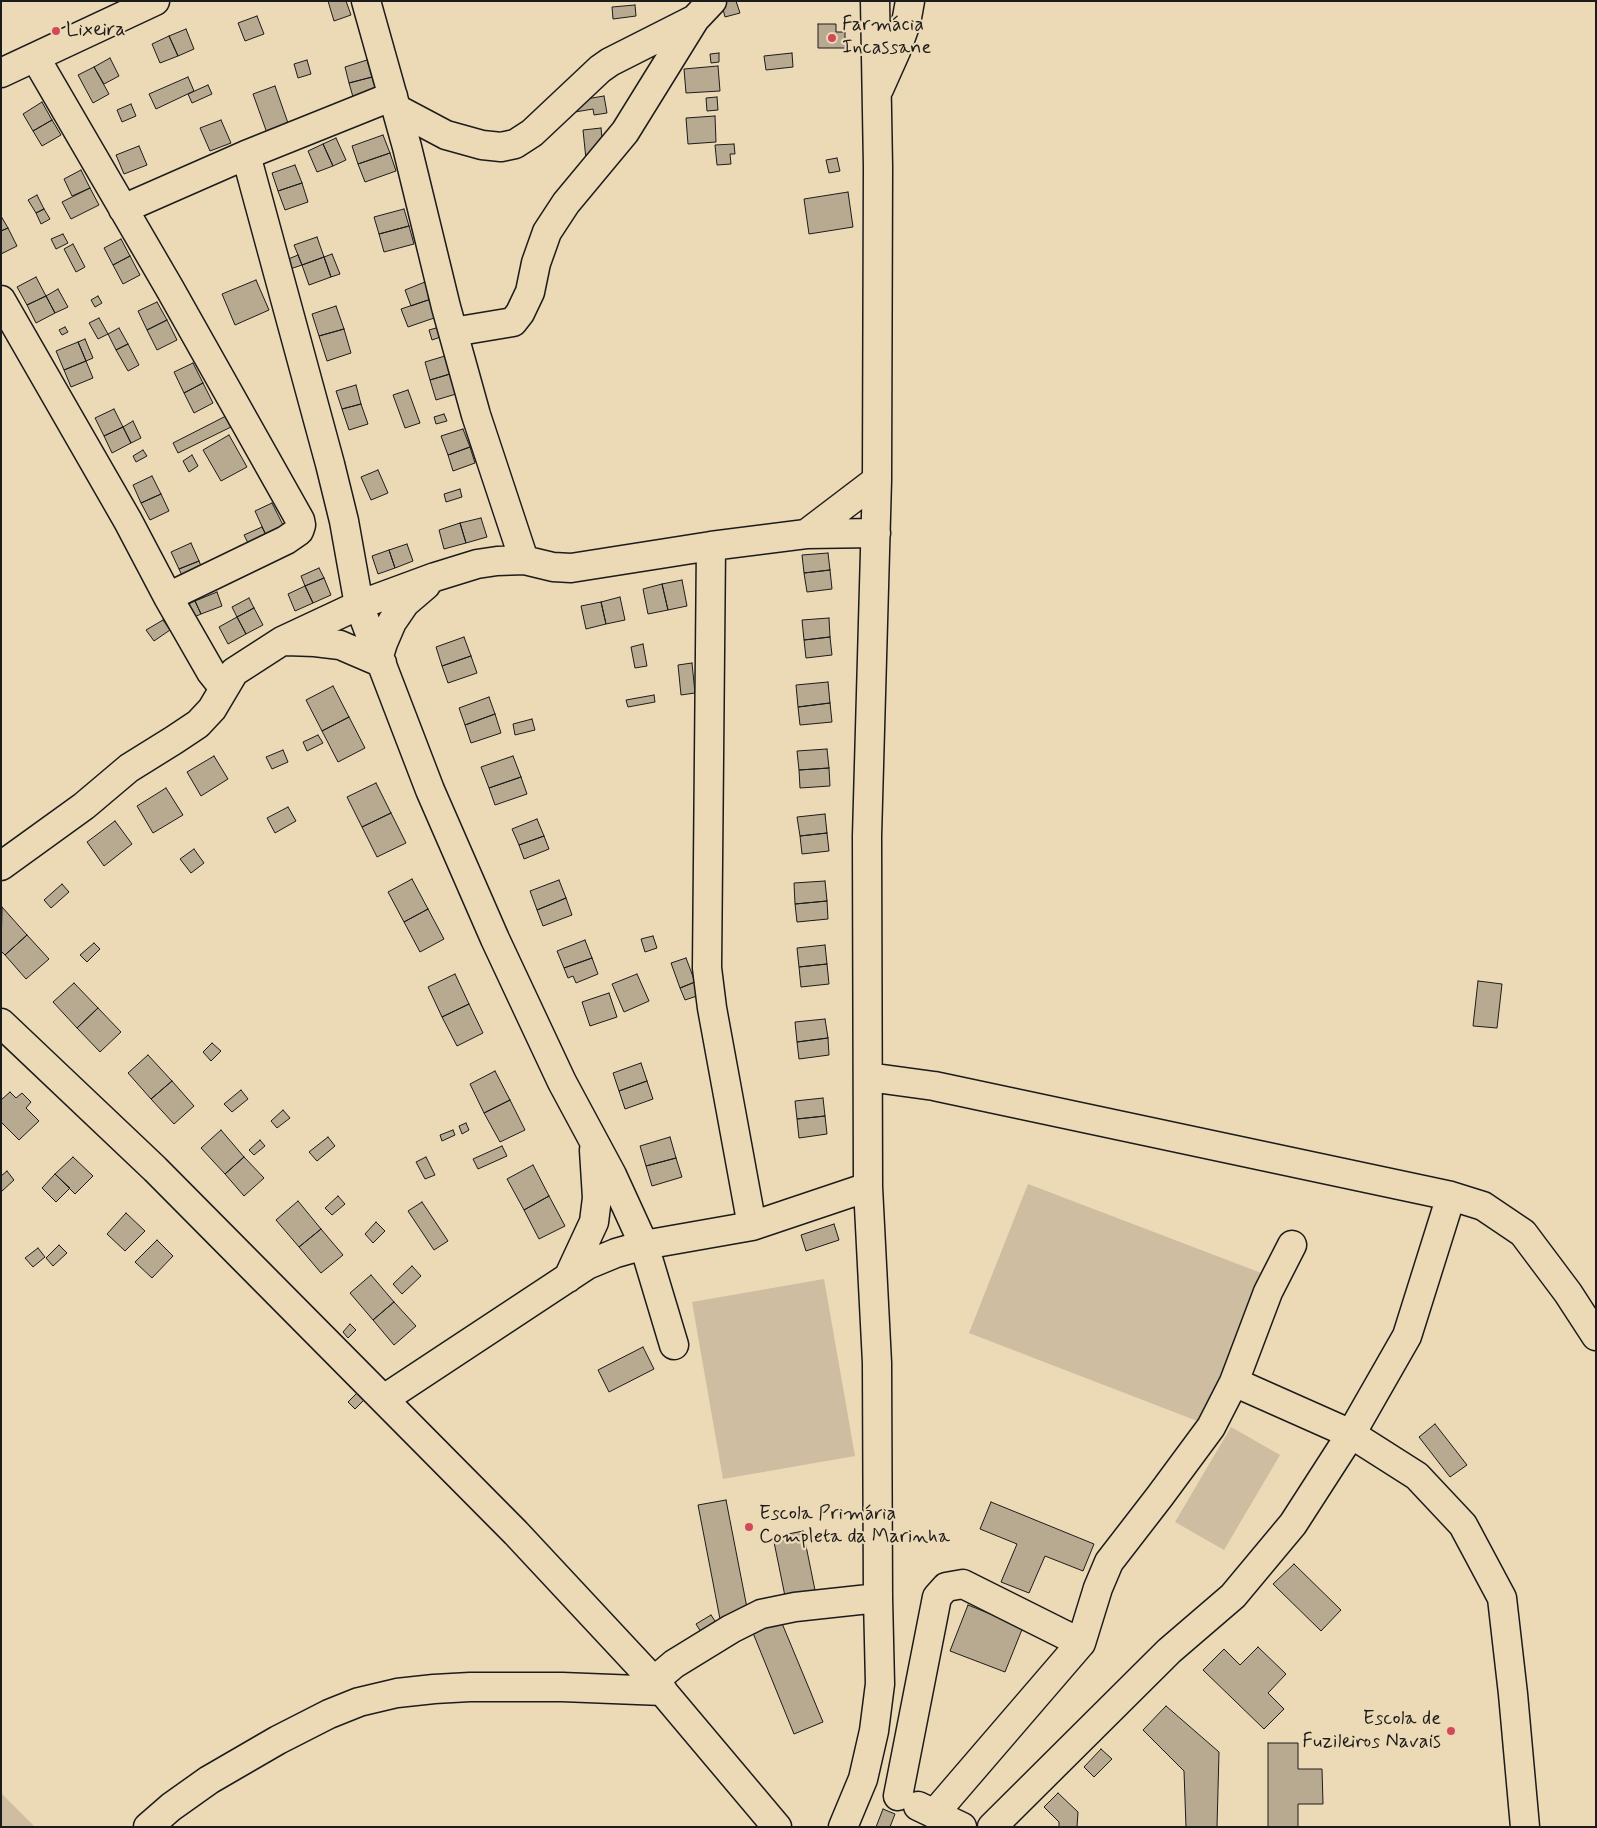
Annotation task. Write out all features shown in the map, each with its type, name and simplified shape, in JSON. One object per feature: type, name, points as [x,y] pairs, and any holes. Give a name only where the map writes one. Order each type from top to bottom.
[{"type":"street","points":[[1,73],[155,1]]},
{"type":"street","points":[[843,1827],[863,1780],[874,1731],[880,1684],[877,1363],[868,1187],[866,836],[877,480],[878,167],[875,1]]},
{"type":"street","points":[[876,95],[896,51],[906,23],[910,1]]},
{"type":"street","points":[[369,5],[476,415],[524,560]]},
{"type":"street","points":[[395,103],[446,136],[482,144],[501,146],[515,144],[532,133],[610,62],[704,10]]},
{"type":"street","points":[[453,332],[512,322],[520,313],[530,292],[536,263],[547,232],[566,202],[625,132],[704,10]]},
{"type":"street","points":[[35,57],[300,520],[299,531],[286,540],[168,597]]},
{"type":"street","points":[[123,209],[246,155],[395,103]]},
{"type":"street","points":[[246,155],[330,464],[344,521],[359,605],[430,790],[495,939],[562,1082],[612,1175],[644,1245],[674,1345]]},
{"type":"street","points":[[1,300],[128,521],[168,597],[211,672],[224,687]]},
{"type":"street","points":[[806,534],[877,480]]},
{"type":"street","points":[[1,866],[84,806],[128,768],[198,724],[212,709],[234,672],[282,641],[359,605],[435,577],[477,564],[524,560],[554,567],[571,568],[711,546],[806,534],[876,532]]},
{"type":"street","points":[[711,546],[707,968],[711,1002],[752,1226]]},
{"type":"street","points":[[381,660],[383,643],[392,622],[405,603],[435,577]]},
{"type":"street","points":[[282,641],[340,645],[381,660]]},
{"type":"street","points":[[1,1023],[155,1169],[516,1533],[658,1686],[777,1827]]},
{"type":"street","points":[[868,1077],[934,1086],[1451,1196],[1484,1206],[1523,1233],[1568,1292],[1596,1336]]},
{"type":"street","points":[[568,1278],[594,1222],[597,1198],[594,1141]]},
{"type":"street","points":[[384,1399],[587,1265],[616,1253],[644,1245],[752,1226],[868,1187]]},
{"type":"street","points":[[992,1827],[1169,1650],[1232,1596],[1292,1524],[1351,1434],[1407,1336],[1451,1196]]},
{"type":"street","points":[[934,1814],[1081,1643],[1098,1588],[1109,1562],[1211,1427],[1234,1382],[1268,1292],[1292,1245]]},
{"type":"street","points":[[1234,1382],[1351,1434],[1417,1476],[1463,1525],[1502,1598],[1525,1827]]},
{"type":"street","points":[[898,1796],[937,1597],[946,1587],[964,1584],[1081,1643]]},
{"type":"street","points":[[658,1686],[674,1664],[730,1629],[761,1614],[794,1607],[878,1598]]},
{"type":"street","points":[[148,1827],[171,1806],[209,1780],[329,1714],[359,1702],[397,1693],[470,1687],[658,1686]]},
{"type":"street","points":[[863,1780],[962,1827]]},
{"type":"shaded area","points":[[1028,1184],[1264,1274],[1205,1424],[969,1333]]},
{"type":"shaded area","points":[[824,1279],[855,1456],[723,1479],[692,1302]]},
{"type":"shaded area","points":[[1231,1427],[1280,1455],[1224,1550],[1175,1522]]},
{"type":"shaded area","points":[[1,1793],[35,1827],[1,1827]]},
{"type":"building","points":[[328,1],[346,1],[351,15],[334,21]]},
{"type":"building","points":[[721,1],[736,1],[740,13],[725,17]]},
{"type":"building","points":[[635,5],[636,16],[613,19],[612,7]]},
{"type":"building","points":[[257,16],[264,34],[245,41],[238,23]]},
{"type":"building","points":[[818,24],[836,24],[836,32],[845,32],[845,48],[818,48]]},
{"type":"building","points":[[186,29],[194,49],[178,56],[169,36]]},
{"type":"building","points":[[169,36],[178,56],[160,63],[152,44]]},
{"type":"building","points":[[719,53],[719,62],[711,63],[710,54]]},
{"type":"building","points":[[792,53],[793,67],[766,70],[764,56]]},
{"type":"building","points":[[110,58],[119,76],[104,84],[94,67]]},
{"type":"building","points":[[307,60],[311,74],[298,78],[294,64]]},
{"type":"building","points":[[367,60],[372,77],[349,83],[345,67]]},
{"type":"building","points":[[718,66],[720,91],[686,93],[684,69]]},
{"type":"building","points":[[94,67],[109,94],[93,103],[78,75]]},
{"type":"building","points":[[188,77],[194,91],[156,109],[149,94]]},
{"type":"building","points":[[372,77],[378,97],[355,104],[349,83]]},
{"type":"building","points":[[208,85],[212,94],[192,103],[188,94]]},
{"type":"building","points":[[275,86],[289,126],[267,133],[253,94]]},
{"type":"building","points":[[604,96],[607,113],[594,115],[593,109],[575,112],[574,101]]},
{"type":"building","points":[[717,97],[718,110],[707,111],[706,98]]},
{"type":"building","points":[[42,102],[52,120],[33,131],[23,114]]},
{"type":"building","points":[[131,104],[136,116],[122,122],[117,110]]},
{"type":"building","points":[[715,116],[716,142],[688,144],[686,118]]},
{"type":"building","points":[[52,120],[61,135],[42,146],[33,131]]},
{"type":"building","points":[[221,120],[231,143],[210,151],[200,128]]},
{"type":"building","points":[[601,128],[605,167],[587,169],[583,130]]},
{"type":"building","points":[[383,135],[390,153],[358,164],[352,146]]},
{"type":"building","points":[[336,138],[346,160],[333,166],[323,144]]},
{"type":"building","points":[[323,144],[333,166],[317,172],[308,151]]},
{"type":"building","points":[[734,144],[735,154],[730,154],[731,164],[717,165],[715,145]]},
{"type":"building","points":[[139,146],[147,165],[124,174],[116,155]]},
{"type":"building","points":[[390,153],[396,171],[365,182],[358,164]]},
{"type":"building","points":[[837,158],[840,171],[829,173],[826,160]]},
{"type":"building","points":[[295,165],[302,183],[278,191],[272,173]]},
{"type":"building","points":[[81,170],[90,188],[72,196],[64,179]]},
{"type":"building","points":[[302,183],[308,202],[285,210],[278,191]]},
{"type":"building","points":[[90,188],[99,205],[71,219],[62,202]]},
{"type":"building","points":[[848,192],[853,227],[809,234],[804,199]]},
{"type":"building","points":[[37,195],[44,209],[36,213],[28,200]]},
{"type":"building","points":[[44,209],[50,219],[41,224],[36,213]]},
{"type":"building","points":[[404,209],[409,226],[379,234],[374,217]]},
{"type":"building","points":[[1,216],[8,228],[1,231]]},
{"type":"building","points":[[409,226],[414,244],[384,252],[379,234]]},
{"type":"building","points":[[8,228],[17,246],[1,254],[1,231]]},
{"type":"building","points":[[63,234],[68,243],[56,249],[51,239]]},
{"type":"building","points":[[317,237],[324,257],[302,265],[294,245]]},
{"type":"building","points":[[121,239],[130,256],[113,265],[104,248]]},
{"type":"building","points":[[73,244],[85,267],[76,272],[64,249]]},
{"type":"building","points":[[332,254],[340,274],[331,277],[324,257]]},
{"type":"building","points":[[298,255],[302,265],[290,269],[286,260]]},
{"type":"building","points":[[130,256],[140,275],[123,284],[113,265]]},
{"type":"building","points":[[324,257],[331,277],[309,285],[302,265]]},
{"type":"building","points":[[36,277],[46,296],[27,305],[17,287]]},
{"type":"building","points":[[256,280],[269,310],[235,325],[222,294]]},
{"type":"building","points":[[425,282],[431,299],[411,306],[405,290]]},
{"type":"building","points":[[58,289],[68,307],[55,313],[46,296]]},
{"type":"building","points":[[46,296],[55,313],[36,323],[27,305]]},
{"type":"building","points":[[98,296],[102,303],[95,307],[91,300]]},
{"type":"building","points":[[431,299],[437,317],[408,327],[401,309]]},
{"type":"building","points":[[157,302],[167,320],[147,330],[138,311]]},
{"type":"building","points":[[336,306],[344,329],[319,336],[312,314]]},
{"type":"building","points":[[99,318],[108,334],[98,339],[89,323]]},
{"type":"building","points":[[167,320],[177,340],[157,350],[147,330]]},
{"type":"building","points":[[443,326],[446,335],[432,340],[429,330]]},
{"type":"building","points":[[65,327],[68,332],[62,335],[59,330]]},
{"type":"building","points":[[119,328],[128,344],[116,350],[108,334]]},
{"type":"building","points":[[344,329],[351,353],[327,361],[319,336]]},
{"type":"building","points":[[85,339],[93,358],[86,361],[78,342]]},
{"type":"building","points":[[78,342],[86,361],[64,370],[56,351]]},
{"type":"building","points":[[128,344],[139,365],[128,371],[116,350]]},
{"type":"building","points":[[445,356],[450,374],[430,380],[425,362]]},
{"type":"building","points":[[86,361],[93,378],[71,387],[64,370]]},
{"type":"building","points":[[193,363],[203,383],[184,393],[174,372]]},
{"type":"building","points":[[450,374],[456,394],[436,400],[430,380]]},
{"type":"building","points":[[203,383],[213,403],[194,413],[184,393]]},
{"type":"building","points":[[356,385],[361,404],[342,409],[336,391]]},
{"type":"building","points":[[408,390],[420,423],[405,428],[393,395]]},
{"type":"building","points":[[361,404],[368,424],[349,430],[342,409]]},
{"type":"building","points":[[114,409],[123,427],[104,436],[95,418]]},
{"type":"building","points":[[444,414],[447,421],[436,424],[434,417]]},
{"type":"building","points":[[226,416],[231,427],[178,453],[173,443]]},
{"type":"building","points":[[133,421],[141,438],[131,443],[123,427]]},
{"type":"building","points":[[123,427],[131,443],[112,453],[104,436]]},
{"type":"building","points":[[463,429],[470,447],[448,455],[441,436]]},
{"type":"building","points":[[229,435],[247,467],[221,481],[203,450]]},
{"type":"building","points":[[470,447],[475,463],[453,471],[448,455]]},
{"type":"building","points":[[143,450],[147,456],[136,462],[133,456]]},
{"type":"building","points":[[192,455],[198,466],[189,472],[183,461]]},
{"type":"building","points":[[378,470],[388,493],[371,500],[361,477]]},
{"type":"building","points":[[152,476],[161,494],[141,503],[133,485]]},
{"type":"building","points":[[460,489],[462,497],[446,502],[444,494]]},
{"type":"building","points":[[161,494],[169,511],[150,520],[141,503]]},
{"type":"building","points":[[272,503],[288,535],[270,544],[255,511]]},
{"type":"building","points":[[481,518],[487,537],[466,543],[460,523]]},
{"type":"building","points":[[460,523],[466,543],[444,549],[439,530]]},
{"type":"building","points":[[262,527],[268,539],[250,547],[244,535]]},
{"type":"building","points":[[191,543],[199,561],[179,569],[171,552]]},
{"type":"building","points":[[407,544],[413,561],[395,568],[389,550]]},
{"type":"building","points":[[389,550],[395,568],[378,574],[372,556]]},
{"type":"building","points":[[828,553],[830,570],[804,573],[802,555]]},
{"type":"building","points":[[199,561],[205,576],[186,584],[179,569]]},
{"type":"building","points":[[319,568],[324,578],[305,586],[301,576]]},
{"type":"building","points":[[830,570],[832,589],[807,592],[804,573]]},
{"type":"building","points":[[324,578],[331,595],[313,603],[305,586]]},
{"type":"building","points":[[682,580],[687,606],[668,610],[662,584]]},
{"type":"building","points":[[662,584],[668,610],[648,614],[643,589]]},
{"type":"building","points":[[305,586],[313,603],[295,611],[288,594]]},
{"type":"building","points":[[217,592],[222,606],[201,614],[195,601]]},
{"type":"building","points":[[620,597],[625,620],[606,624],[601,602]]},
{"type":"building","points":[[249,598],[254,608],[237,617],[232,607]]},
{"type":"building","points":[[195,601],[201,614],[187,620],[182,607]]},
{"type":"building","points":[[601,602],[606,624],[586,629],[581,606]]},
{"type":"building","points":[[254,608],[263,625],[246,634],[237,617]]},
{"type":"building","points":[[237,617],[246,634],[228,644],[219,627]]},
{"type":"building","points":[[829,618],[830,637],[804,640],[802,620]]},
{"type":"building","points":[[163,620],[170,630],[154,641],[146,630]]},
{"type":"building","points":[[464,637],[471,656],[442,666],[436,647]]},
{"type":"building","points":[[830,637],[832,655],[806,658],[804,640]]},
{"type":"building","points":[[643,644],[647,666],[635,668],[631,647]]},
{"type":"building","points":[[471,656],[477,673],[448,683],[442,666]]},
{"type":"building","points":[[692,663],[695,693],[681,695],[678,665]]},
{"type":"building","points":[[828,682],[830,703],[798,707],[796,685]]},
{"type":"building","points":[[333,686],[349,717],[322,731],[306,700]]},
{"type":"building","points":[[654,695],[655,702],[628,707],[626,700]]},
{"type":"building","points":[[489,697],[495,714],[465,725],[459,708]]},
{"type":"building","points":[[830,703],[832,722],[800,725],[798,707]]},
{"type":"building","points":[[495,714],[501,733],[471,743],[465,725]]},
{"type":"building","points":[[349,717],[365,748],[338,762],[322,731]]},
{"type":"building","points":[[532,719],[535,730],[515,735],[513,724]]},
{"type":"building","points":[[318,735],[323,743],[307,751],[303,742]]},
{"type":"building","points":[[827,749],[829,768],[799,770],[797,751]]},
{"type":"building","points":[[283,750],[288,762],[272,769],[266,757]]},
{"type":"building","points":[[214,756],[228,779],[201,796],[187,772]]},
{"type":"building","points":[[513,756],[521,777],[489,788],[481,767]]},
{"type":"building","points":[[829,768],[830,786],[800,788],[799,770]]},
{"type":"building","points":[[521,777],[527,794],[495,805],[489,788]]},
{"type":"building","points":[[376,783],[391,813],[362,827],[347,797]]},
{"type":"building","points":[[166,788],[183,815],[153,833],[137,806]]},
{"type":"building","points":[[288,807],[296,821],[275,833],[267,818]]},
{"type":"building","points":[[391,813],[406,843],[377,857],[362,827]]},
{"type":"building","points":[[825,814],[827,833],[800,836],[797,817]]},
{"type":"building","points":[[537,819],[544,836],[519,845],[512,829]]},
{"type":"building","points":[[115,821],[132,844],[104,866],[87,842]]},
{"type":"building","points":[[827,833],[829,851],[802,854],[800,836]]},
{"type":"building","points":[[544,836],[549,849],[524,859],[519,845]]},
{"type":"building","points":[[194,849],[204,863],[191,873],[180,859]]},
{"type":"building","points":[[412,879],[428,909],[404,922],[388,892]]},
{"type":"building","points":[[559,880],[566,898],[537,910],[530,891]]},
{"type":"building","points":[[825,881],[827,901],[795,904],[794,883]]},
{"type":"building","points":[[62,884],[69,892],[51,908],[44,900]]},
{"type":"building","points":[[566,898],[572,915],[543,926],[537,910]]},
{"type":"building","points":[[827,901],[828,919],[797,922],[795,904]]},
{"type":"building","points":[[2,907],[27,935],[5,955],[1,951]]},
{"type":"building","points":[[428,909],[444,939],[420,952],[404,922]]},
{"type":"building","points":[[27,935],[49,959],[26,979],[5,955]]},
{"type":"building","points":[[653,936],[657,948],[645,952],[641,939]]},
{"type":"building","points":[[585,940],[592,958],[564,968],[557,951]]},
{"type":"building","points":[[94,943],[100,949],[87,962],[80,955]]},
{"type":"building","points":[[825,945],[827,964],[799,967],[797,948]]},
{"type":"building","points":[[592,958],[598,974],[576,983],[573,976],[568,978],[564,968]]},
{"type":"building","points":[[686,958],[695,982],[680,988],[671,963]]},
{"type":"building","points":[[827,964],[829,984],[801,987],[799,967]]},
{"type":"building","points":[[455,974],[469,1004],[442,1017],[428,987]]},
{"type":"building","points":[[637,974],[649,1001],[624,1012],[612,984]]},
{"type":"building","points":[[1478,981],[1502,984],[1497,1028],[1473,1026]]},
{"type":"building","points":[[695,982],[700,995],[685,1000],[680,988]]},
{"type":"building","points":[[74,983],[98,1008],[77,1028],[53,1002]]},
{"type":"building","points":[[609,993],[617,1017],[590,1026],[582,1002]]},
{"type":"building","points":[[469,1004],[483,1033],[457,1046],[442,1017]]},
{"type":"building","points":[[98,1008],[121,1032],[100,1052],[77,1028]]},
{"type":"building","points":[[825,1019],[828,1038],[797,1042],[795,1022]]},
{"type":"building","points":[[828,1038],[829,1055],[799,1059],[797,1042]]},
{"type":"building","points":[[212,1043],[221,1051],[211,1061],[203,1052]]},
{"type":"building","points":[[148,1055],[172,1081],[151,1099],[128,1073]]},
{"type":"building","points":[[641,1063],[647,1081],[619,1091],[613,1073]]},
{"type":"building","points":[[495,1071],[510,1100],[484,1113],[470,1084]]},
{"type":"building","points":[[172,1081],[194,1106],[174,1124],[151,1099]]},
{"type":"building","points":[[647,1081],[653,1099],[625,1109],[619,1091]]},
{"type":"building","points":[[241,1090],[248,1099],[232,1112],[224,1104]]},
{"type":"building","points":[[10,1092],[16,1098],[22,1093],[31,1102],[26,1108],[39,1121],[19,1140],[1,1122],[1,1100]]},
{"type":"building","points":[[823,1098],[825,1116],[797,1119],[795,1101]]},
{"type":"building","points":[[510,1100],[525,1130],[500,1142],[484,1113]]},
{"type":"building","points":[[283,1110],[290,1118],[277,1128],[271,1121]]},
{"type":"building","points":[[825,1116],[827,1134],[799,1138],[797,1119]]},
{"type":"building","points":[[466,1123],[469,1130],[462,1134],[459,1126]]},
{"type":"building","points":[[221,1130],[244,1157],[225,1174],[201,1148]]},
{"type":"building","points":[[453,1130],[455,1135],[442,1141],[440,1135]]},
{"type":"building","points":[[328,1137],[335,1146],[317,1161],[309,1152]]},
{"type":"building","points":[[670,1137],[676,1158],[646,1166],[640,1146]]},
{"type":"building","points":[[260,1140],[265,1146],[254,1155],[249,1150]]},
{"type":"building","points":[[502,1146],[507,1156],[478,1169],[473,1159]]},
{"type":"building","points":[[73,1157],[93,1176],[75,1194],[55,1174]]},
{"type":"building","points":[[244,1157],[264,1178],[244,1196],[225,1174]]},
{"type":"building","points":[[426,1157],[435,1175],[425,1179],[416,1162]]},
{"type":"building","points":[[676,1158],[682,1177],[652,1186],[646,1166]]},
{"type":"building","points":[[533,1165],[549,1196],[524,1210],[507,1179]]},
{"type":"building","points":[[7,1171],[14,1180],[1,1192],[1,1176]]},
{"type":"building","points":[[55,1174],[70,1188],[56,1202],[42,1188]]},
{"type":"building","points":[[338,1196],[345,1204],[332,1215],[325,1208]]},
{"type":"building","points":[[549,1196],[565,1226],[539,1239],[524,1210]]},
{"type":"building","points":[[298,1201],[321,1229],[299,1247],[276,1220]]},
{"type":"building","points":[[422,1202],[448,1241],[434,1250],[408,1211]]},
{"type":"building","points":[[126,1213],[145,1231],[125,1251],[107,1234]]},
{"type":"building","points":[[376,1222],[385,1231],[373,1243],[365,1234]]},
{"type":"building","points":[[834,1224],[839,1240],[806,1251],[801,1235]]},
{"type":"building","points":[[321,1229],[343,1255],[321,1273],[299,1247]]},
{"type":"building","points":[[157,1240],[173,1256],[152,1278],[135,1262]]},
{"type":"building","points":[[59,1245],[67,1253],[53,1266],[46,1258]]},
{"type":"building","points":[[38,1248],[45,1257],[33,1267],[25,1258]]},
{"type":"building","points":[[412,1266],[421,1276],[402,1294],[393,1284]]},
{"type":"building","points":[[371,1275],[394,1302],[373,1320],[350,1293]]},
{"type":"building","points":[[394,1302],[416,1326],[394,1345],[373,1320]]},
{"type":"building","points":[[350,1324],[356,1330],[348,1338],[343,1332]]},
{"type":"building","points":[[643,1347],[654,1369],[609,1392],[598,1370]]},
{"type":"building","points":[[357,1393],[364,1400],[355,1409],[348,1402]]},
{"type":"building","points":[[1435,1424],[1467,1465],[1450,1477],[1419,1437]]},
{"type":"building","points":[[726,1500],[748,1613],[720,1619],[698,1505]]},
{"type":"building","points":[[991,1502],[1094,1544],[1083,1571],[1045,1556],[1029,1593],[1001,1582],[1017,1544],[980,1529]]},
{"type":"building","points":[[803,1531],[817,1600],[787,1606],[773,1537]]},
{"type":"building","points":[[1294,1564],[1341,1610],[1321,1631],[1273,1584]]},
{"type":"building","points":[[968,1605],[1023,1627],[1005,1672],[950,1651]]},
{"type":"building","points":[[711,1615],[719,1627],[704,1637],[696,1624]]},
{"type":"building","points":[[781,1621],[823,1722],[794,1734],[753,1633]]},
{"type":"building","points":[[1258,1647],[1286,1674],[1268,1693],[1284,1709],[1264,1729],[1203,1670],[1224,1649],[1240,1665]]},
{"type":"building","points":[[1166,1706],[1219,1752],[1217,1827],[1186,1827],[1184,1771],[1143,1730]]},
{"type":"building","points":[[1268,1743],[1298,1743],[1298,1769],[1322,1769],[1323,1804],[1298,1804],[1298,1827],[1268,1827]]},
{"type":"building","points":[[1101,1749],[1112,1759],[1094,1777],[1084,1767]]},
{"type":"building","points":[[1058,1793],[1078,1812],[1077,1827],[1059,1827],[1059,1822],[1044,1807]]},
{"type":"building","points":[[883,1809],[895,1814],[890,1827],[876,1827]]},
{"type":"place","name":"Lixeira","points":[[56,31]]},
{"type":"place","name":"Farmácia Incassane","points":[[832,38]]},
{"type":"place","name":"Escola Primária Completa da Marinha","points":[[749,1527]]},
{"type":"place","name":"Escola de Fuzileiros Navais","points":[[1451,1731]]}]
